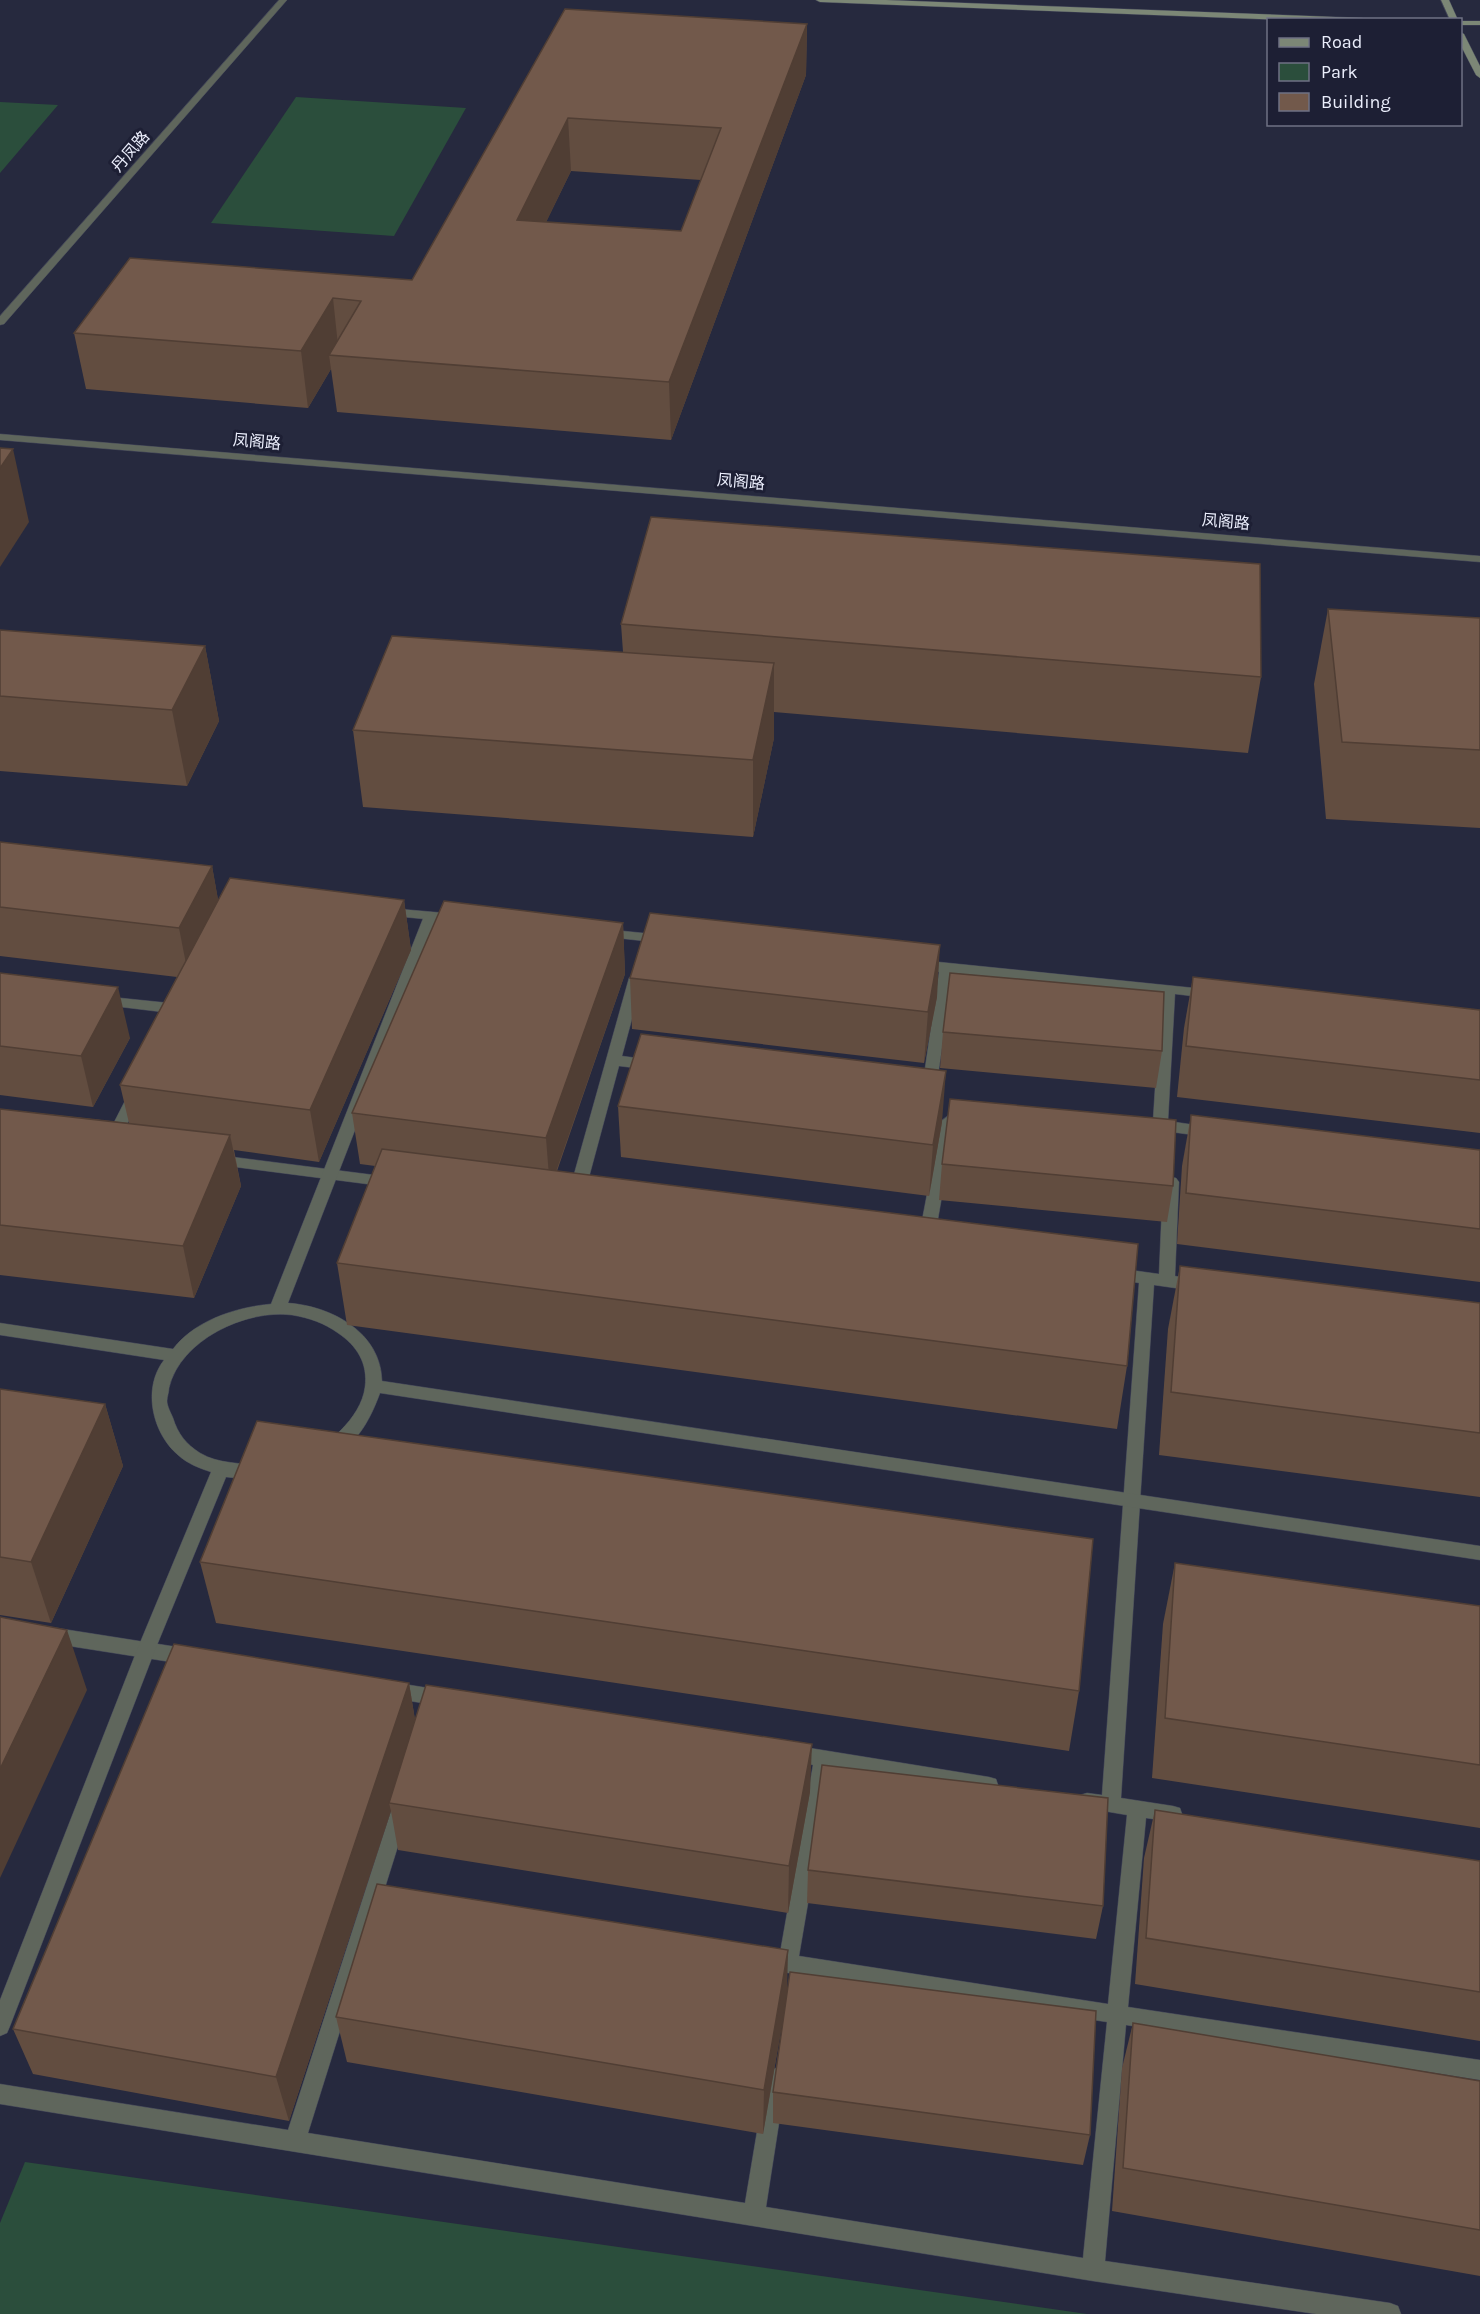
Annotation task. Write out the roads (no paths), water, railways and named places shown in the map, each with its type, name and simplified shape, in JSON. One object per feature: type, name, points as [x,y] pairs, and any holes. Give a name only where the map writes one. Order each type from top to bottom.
[{"type":"main road","points":[[820,0],[1308,18]]},
{"type":"main road","points":[[1445,0],[1453,18]]},
{"type":"main road","points":[[1462,23],[1480,24]]},
{"type":"main road","points":[[1462,36],[1480,75]]},
{"type":"street","name":"丹凤路","points":[[0,322],[283,0]]},
{"type":"street","name":"凤阁路","points":[[0,437],[1480,559]]},
{"type":"street","points":[[372,910],[465,920]]},
{"type":"street","points":[[278,1308],[431,916]]},
{"type":"street","points":[[590,932],[644,949],[681,941]]},
{"type":"street","points":[[585,1207],[573,1206],[644,949]]},
{"type":"street","points":[[901,963],[1226,995]]},
{"type":"street","points":[[936,1251],[924,1250],[948,1100],[922,1097],[947,967]]},
{"type":"street","points":[[1168,989],[1169,1130]]},
{"type":"street","points":[[90,1000],[181,1009]]},
{"type":"street","points":[[614,1060],[672,1067]]},
{"type":"street","points":[[109,1146],[142,1083]]},
{"type":"street","points":[[1137,1122],[1169,1130],[1220,1133]]},
{"type":"street","points":[[202,1158],[400,1184]]},
{"type":"street","points":[[1167,1281],[1172,1162]]},
{"type":"street","points":[[1100,1272],[1214,1287]]},
{"type":"street","points":[[1111,1805],[1147,1278]]},
{"type":"street","points":[[275,1470],[253,1473],[221,1469],[195,1460],[175,1443],[163,1423],[158,1401],[163,1378],[175,1355],[194,1336],[220,1322],[249,1311],[278,1308],[305,1310],[321,1315],[349,1330],[364,1346],[372,1365],[374,1386],[363,1416],[344,1439],[318,1456]]},
{"type":"street","points":[[0,1329],[175,1355]]},
{"type":"street","points":[[374,1386],[1480,1553]]},
{"type":"street","points":[[0,2026],[146,1650],[221,1469]]},
{"type":"street","points":[[34,1632],[204,1659]]},
{"type":"street","points":[[378,1688],[460,1701]]},
{"type":"street","points":[[429,1720],[436,1697]]},
{"type":"street","points":[[776,1751],[1008,1788]]},
{"type":"street","points":[[791,1988],[791,1965],[823,1758]]},
{"type":"street","points":[[295,2141],[408,1787]]},
{"type":"street","points":[[1065,1797],[1196,1818]]},
{"type":"street","points":[[1093,2270],[1137,1809]]},
{"type":"street","points":[[371,1900],[394,1904]]},
{"type":"street","points":[[754,1959],[1480,2070]]},
{"type":"street","points":[[754,2215],[780,2056]]},
{"type":"street","points":[[0,2094],[1093,2270],[1390,2314]]}]
